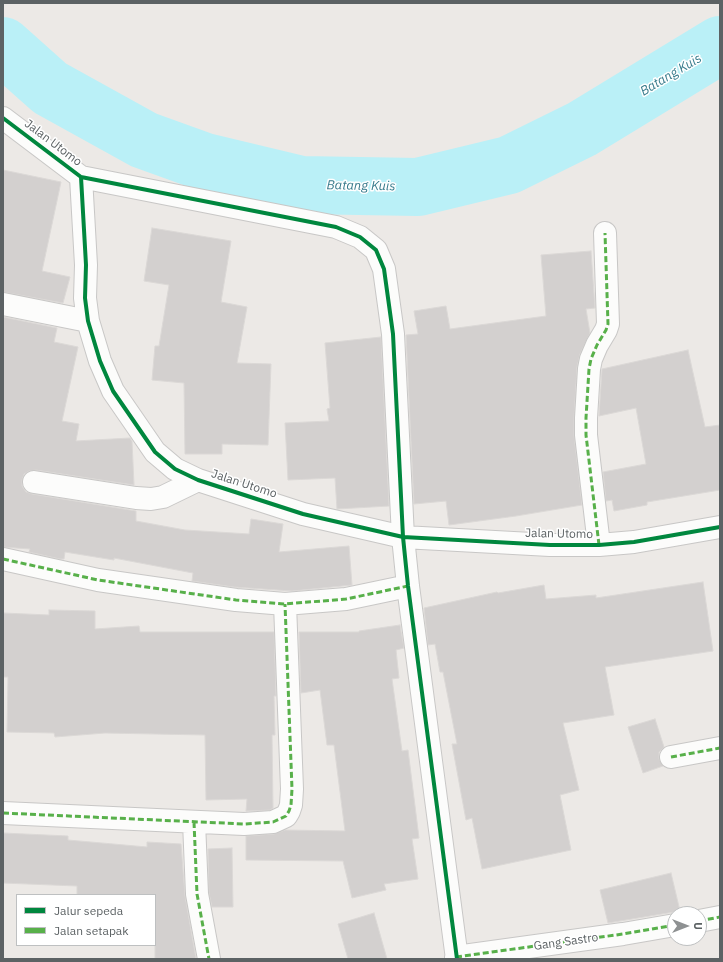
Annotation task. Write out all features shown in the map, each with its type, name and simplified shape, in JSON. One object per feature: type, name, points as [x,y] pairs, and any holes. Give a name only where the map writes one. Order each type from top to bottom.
[{"type":"street","name":"Jalan Utomo","points":[[3,118],[82,177],[86,265],[85,298],[88,321],[100,361],[113,391],[155,452],[175,468],[198,480],[304,514],[403,537],[550,545],[599,545],[634,542],[720,527]]},
{"type":"street","points":[[82,177],[336,227],[360,237],[376,250],[384,269],[393,334],[403,537],[408,586],[457,958]]},
{"type":"street","points":[[599,545],[586,435],[586,418],[591,359],[608,324],[605,233]]},
{"type":"street","points":[[3,304],[88,321]]},
{"type":"street","points":[[34,482],[151,499],[163,497],[198,480]]},
{"type":"street","points":[[3,559],[98,580],[236,600],[285,604],[346,599],[408,586]]},
{"type":"street","points":[[3,813],[244,824],[273,822],[286,816],[289,811],[292,789],[285,604]]},
{"type":"street","points":[[671,757],[720,748]]},
{"type":"street","points":[[194,822],[197,894],[209,959]]},
{"type":"street","points":[[707,919],[720,917]]},
{"type":"street","name":"Gang Sastro","points":[[457,958],[667,926]]},
{"type":"building","points":[[3,170],[61,182],[42,271],[70,277],[63,303],[3,292]]},
{"type":"building","points":[[152,228],[231,241],[221,302],[247,307],[237,363],[271,364],[268,445],[222,444],[222,454],[185,454],[184,383],[152,380],[155,346],[159,346],[169,285],[144,281]]},
{"type":"building","points":[[591,251],[595,308],[586,309],[590,333],[580,354],[577,367],[574,417],[574,436],[582,505],[449,525],[446,501],[414,504],[406,335],[418,334],[414,311],[446,306],[450,329],[546,316],[541,255]]},
{"type":"building","points":[[3,317],[57,328],[54,342],[78,347],[62,421],[79,424],[76,441],[130,438],[132,441],[134,485],[36,470],[29,471],[24,474],[22,486],[26,492],[136,511],[136,521],[185,530],[249,534],[251,519],[283,524],[279,552],[349,546],[352,585],[292,591],[234,587],[192,581],[193,573],[114,558],[114,560],[65,552],[64,559],[60,559],[29,552],[30,549],[3,547]]},
{"type":"building","points":[[381,337],[389,506],[337,509],[335,478],[288,480],[285,423],[329,421],[327,409],[330,408],[325,343]]},
{"type":"building","points":[[688,350],[705,427],[720,425],[720,490],[647,502],[647,505],[614,511],[612,500],[606,501],[603,472],[646,464],[636,408],[599,416],[602,369]]},
{"type":"building","points":[[703,582],[713,651],[605,667],[614,715],[563,723],[579,790],[560,795],[571,850],[482,869],[472,818],[466,820],[452,744],[457,744],[443,672],[440,672],[435,644],[428,645],[424,608],[497,592],[544,585],[546,599],[596,595],[596,598]]},
{"type":"building","points":[[49,610],[95,611],[95,629],[139,626],[140,632],[274,632],[276,696],[274,696],[275,735],[272,735],[273,808],[270,810],[246,811],[247,799],[206,800],[205,735],[105,733],[55,737],[54,733],[7,732],[8,677],[3,677],[3,613],[49,615]]},
{"type":"building","points":[[400,625],[404,648],[396,650],[399,678],[392,679],[402,751],[408,750],[419,838],[412,839],[418,879],[384,884],[386,890],[352,898],[343,861],[246,860],[246,836],[274,834],[285,830],[345,831],[334,745],[327,745],[320,690],[301,693],[299,632],[359,632]]},
{"type":"building","points":[[655,719],[664,747],[659,752],[659,759],[663,766],[643,773],[628,727]]},
{"type":"building","points":[[3,833],[68,836],[68,840],[147,847],[147,842],[181,844],[185,896],[196,959],[155,959],[156,894],[77,894],[77,886],[3,883]]},
{"type":"building","points":[[232,848],[233,907],[212,907],[209,893],[208,849]]},
{"type":"building","points":[[671,873],[679,906],[667,906],[667,913],[608,923],[600,890]]},
{"type":"building","points":[[374,913],[387,959],[348,959],[338,924]]},
{"type":"waterway","name":"Batang Kuis","points":[[3,46],[50,88],[144,140],[205,162],[301,185],[418,187],[509,165],[582,129],[720,45]]},
{"type":"marked path","points":[[599,545],[586,435],[586,418],[591,359],[608,324],[605,233]]},
{"type":"marked path","points":[[3,559],[98,580],[236,600],[285,604],[346,599],[408,586]]},
{"type":"marked path","points":[[3,813],[244,824],[273,822],[286,816],[291,805],[292,789],[285,604]]},
{"type":"marked path","points":[[671,757],[720,748]]},
{"type":"marked path","points":[[194,822],[197,894],[209,959]]},
{"type":"marked path","points":[[707,919],[720,917]]},
{"type":"marked path","points":[[456,957],[623,934],[667,926]]},
{"type":"cycle path","points":[[3,118],[81,177],[336,227],[360,237],[376,250],[384,269],[393,334],[403,537],[408,586],[457,959]]},
{"type":"cycle path","points":[[81,177],[86,265],[85,298],[88,321],[100,361],[113,391],[155,452],[175,469],[198,480],[303,514],[403,537],[550,545],[599,545],[634,542],[720,527]]}]
